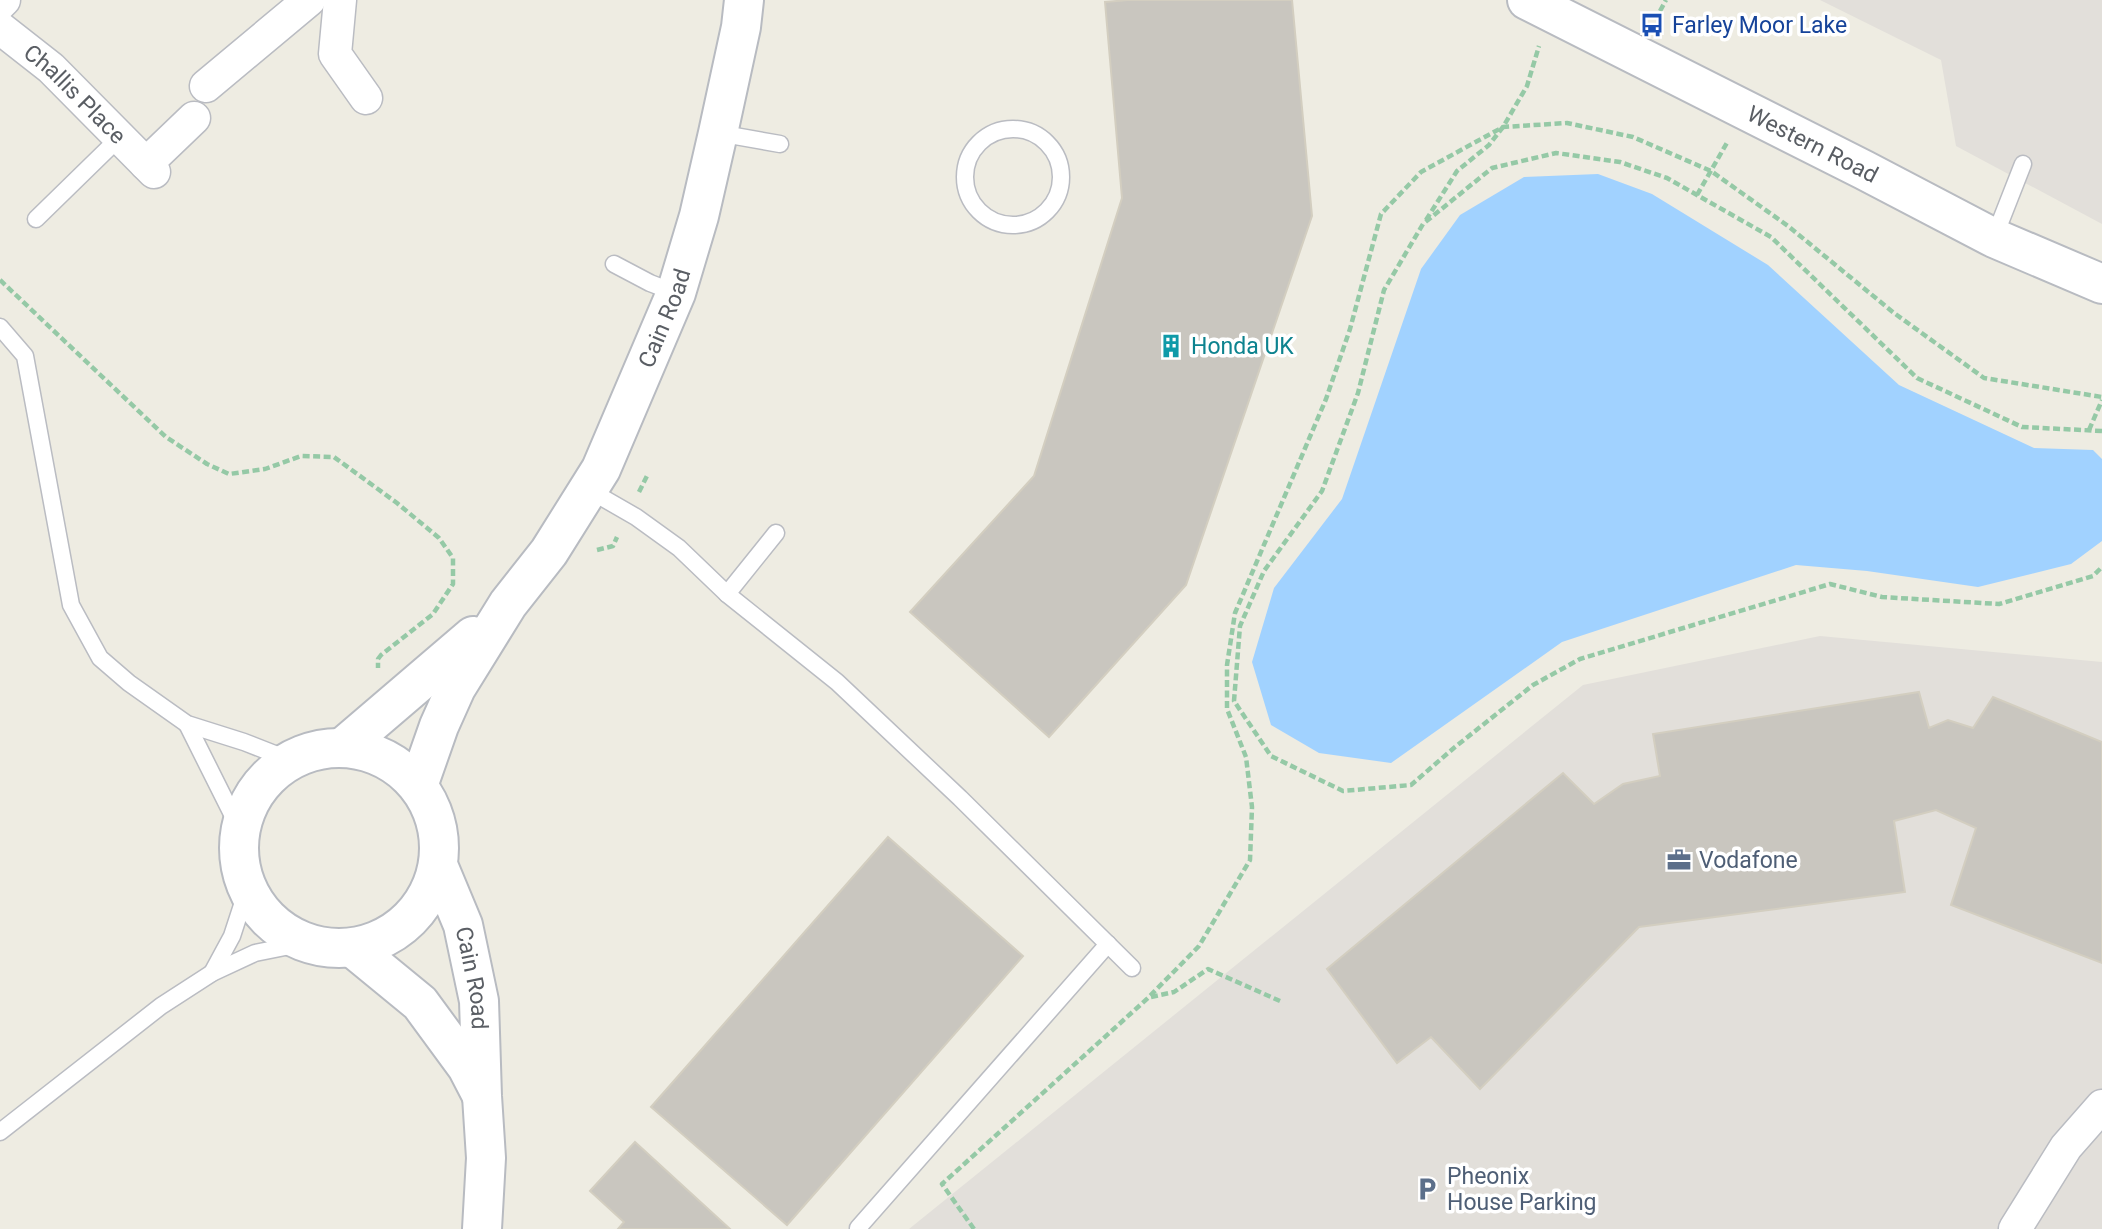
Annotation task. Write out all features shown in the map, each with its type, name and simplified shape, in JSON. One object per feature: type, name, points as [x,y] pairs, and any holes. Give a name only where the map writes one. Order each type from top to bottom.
[{"type":"street","points":[[0,4],[4,0]]},
{"type":"street","points":[[206,86],[309,0]]},
{"type":"street","points":[[340,0],[335,54],[366,98]]},
{"type":"street","name":"Cain Road","points":[[418,786],[439,726],[456,688],[508,604],[549,552],[609,453],[676,293],[699,216],[741,27],[744,0]]},
{"type":"street","name":"Western Road","points":[[1527,0],[1994,238],[2102,284]]},
{"type":"street","name":"Challis Place","points":[[0,28],[51,68],[150,168],[194,118]]},
{"type":"street","name":"Cain Road","points":[[342,748],[440,666],[508,604]]},
{"type":"street","points":[[342,748],[371,753],[397,766],[418,786],[432,810],[439,837],[438,865],[431,889],[418,911],[400,928],[377,941],[353,948],[328,948],[305,943],[281,931],[262,913],[247,890],[239,861],[240,830],[249,802],[267,778],[290,760],[315,751],[342,748]]},
{"type":"street","name":"Cain Road","points":[[438,865],[463,925],[475,976],[482,1046],[486,1158],[482,1229]]},
{"type":"street","name":"Cain Road","points":[[353,948],[420,1003],[467,1067],[482,1096]]},
{"type":"street","points":[[2015,1229],[2066,1147],[2102,1106]]},
{"type":"lane","points":[[1010,129],[1025,130],[1051,147],[1062,177],[1059,193],[1051,208],[1038,219],[1022,225],[1006,225],[989,220],[967,196],[964,181],[966,165],[982,140],[995,132],[1010,129]]},
{"type":"lane","points":[[718,133],[780,144]]},
{"type":"lane","points":[[36,219],[120,138]]},
{"type":"lane","points":[[1994,238],[2023,164]]},
{"type":"lane","points":[[614,264],[676,293]]},
{"type":"lane","points":[[0,327],[24,356],[71,605],[100,658],[129,683],[187,724],[290,760]]},
{"type":"lane","points":[[589,490],[636,517],[679,548],[727,594],[836,682],[960,798],[1132,968]]},
{"type":"lane","points":[[727,594],[776,533]]},
{"type":"lane","points":[[187,724],[240,830]]},
{"type":"lane","points":[[212,973],[232,936],[247,890]]},
{"type":"lane","points":[[0,1132],[161,1006],[212,973],[255,953],[305,943]]},
{"type":"lane","points":[[858,1228],[1108,944]]},
{"type":"path","points":[[1660,11],[1666,0]]},
{"type":"path","points":[[1541,41],[1527,86],[1503,127],[1489,145],[1457,171],[1384,290],[1358,393],[1322,491],[1265,571],[1240,626],[1234,701],[1271,756],[1343,792],[1411,786],[1532,685],[1580,659],[1830,584],[1882,597],[1999,604],[2092,576],[2102,567]]},
{"type":"path","points":[[974,1229],[942,1184],[1148,998],[1199,946],[1250,860],[1252,807],[1247,757],[1227,709],[1227,665],[1235,613],[1326,399],[1350,329],[1381,214],[1421,173],[1503,127],[1567,122],[1633,137],[1711,171],[1788,226],[1894,313],[1984,378],[2102,398],[2089,430]]},
{"type":"path","points":[[1698,195],[1730,137]]},
{"type":"path","points":[[1423,224],[1492,168],[1556,153],[1620,162],[1667,178],[1771,237],[1917,379],[2022,427],[2102,431]]},
{"type":"path","points":[[0,280],[166,437],[207,464],[229,474],[265,469],[301,456],[334,457],[439,538],[453,558],[453,584],[433,614],[381,655],[377,664],[380,673]]},
{"type":"path","points":[[644,483],[647,476]]},
{"type":"path","points":[[613,546],[618,537]]},
{"type":"path","points":[[1148,998],[1174,992],[1208,968],[1280,1001]]},
{"type":"shaded area","points":[[1820,0],[2102,0],[2102,224],[1956,146],[1941,60]]},
{"type":"shaded area","points":[[1820,636],[2102,662],[2102,1229],[909,1229],[1583,685]]},
{"type":"water","points":[[1598,174],[1652,194],[1768,265],[1899,385],[2034,448],[2093,450],[2102,459],[2102,541],[2071,564],[1978,587],[1867,571],[1796,565],[1562,642],[1391,763],[1319,753],[1271,725],[1252,662],[1274,588],[1342,499],[1421,269],[1460,215],[1524,177]]},
{"type":"building","name":"Honda UK","points":[[1292,0],[1312,216],[1186,585],[1049,737],[910,612],[1034,476],[1122,198],[1105,2]]},
{"type":"building","name":"Vodafone","points":[[1919,692],[1929,728],[1948,720],[1973,728],[1993,697],[2102,742],[2102,963],[1951,905],[1976,828],[1936,810],[1894,821],[1905,892],[1639,927],[1480,1089],[1431,1037],[1397,1063],[1327,969],[1563,773],[1594,804],[1623,784],[1660,776],[1653,734]]},
{"type":"building","points":[[888,837],[1023,956],[787,1225],[651,1107]]},
{"type":"building","points":[[635,1142],[730,1229],[618,1229],[624,1222],[590,1191]]},
{"type":"place","name":"Farley Moor Lake","points":[[1652,25]]},
{"type":"place","name":"Honda UK","points":[[1171,346]]},
{"type":"place","name":"Vodafone","points":[[1679,860]]},
{"type":"place","name":"Pheonix House Parking","points":[[1427,1189]]}]
